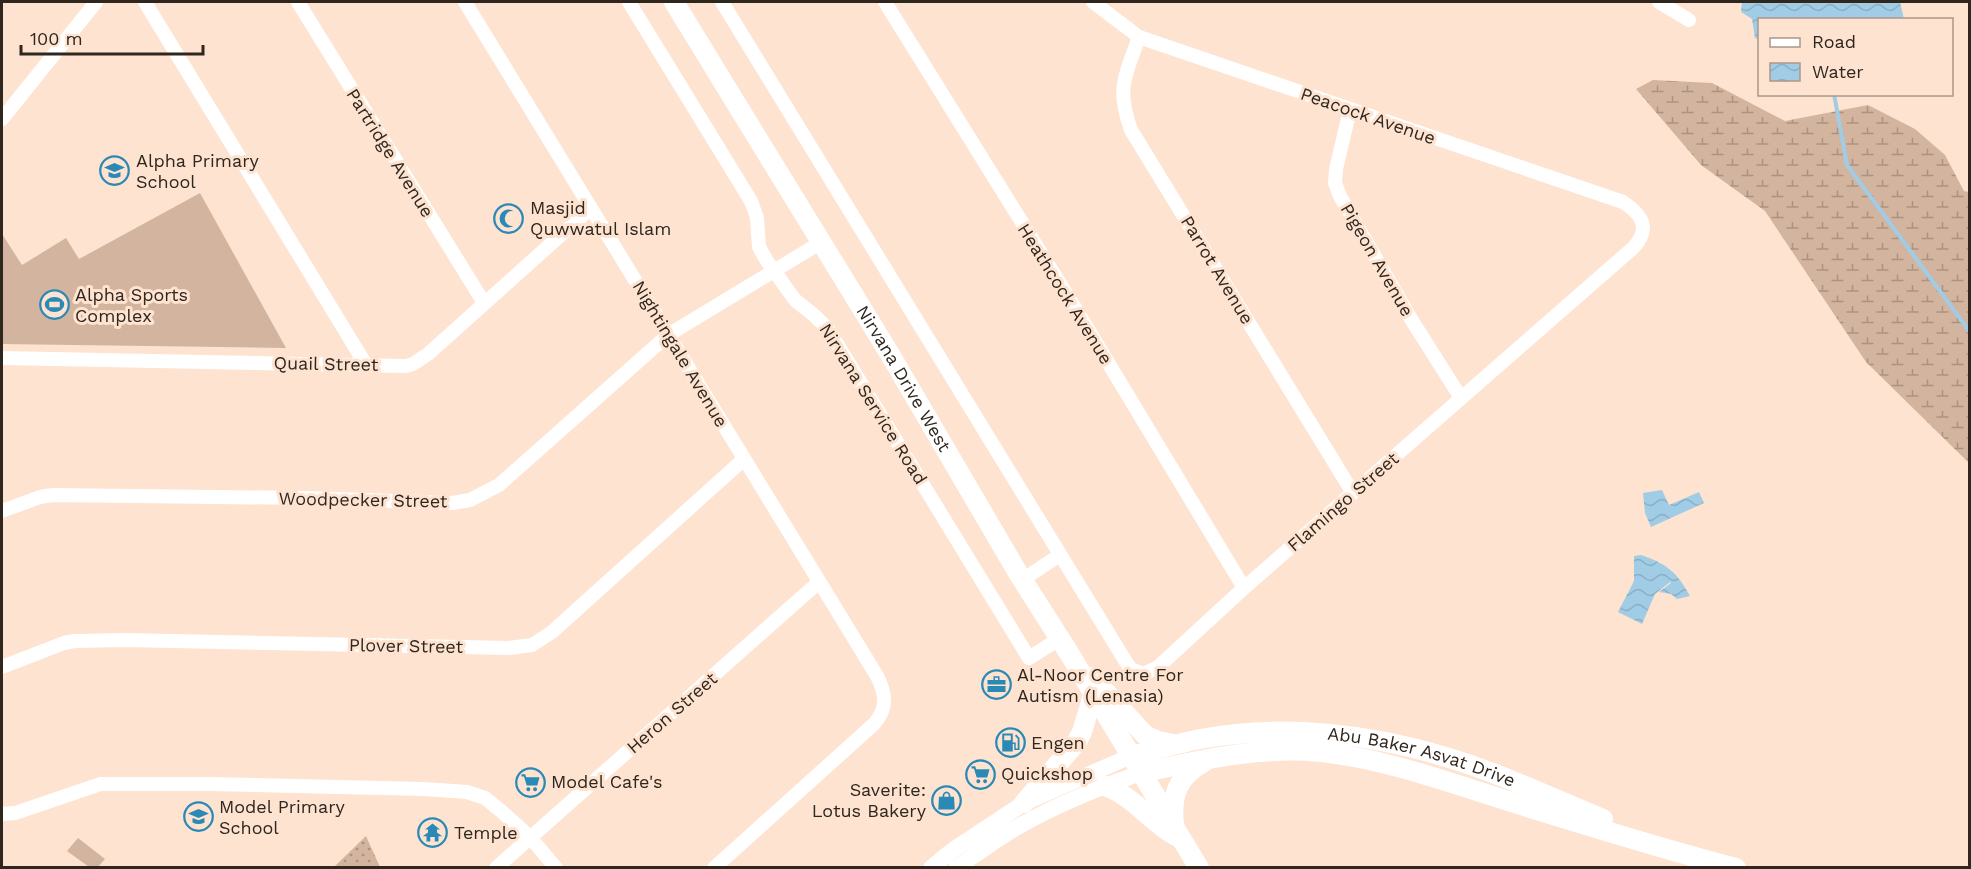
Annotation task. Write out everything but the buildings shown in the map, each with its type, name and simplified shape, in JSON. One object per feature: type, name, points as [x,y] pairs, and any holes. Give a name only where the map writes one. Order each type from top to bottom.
[{"type":"main road","name":"Nirvana Drive West","points":[[674,2],[891,356],[1022,580],[1198,867]]},
{"type":"main road","points":[[1064,646],[1145,735],[1158,741],[1177,744]]},
{"type":"main road","points":[[1024,803],[1083,732],[1093,695]]},
{"type":"main road","name":"Abu Baker Asvat Drive","points":[[1131,756],[1177,744],[1234,734],[1287,732],[1360,737],[1413,748],[1469,764],[1698,858]]},
{"type":"main road","name":"Abu Baker Asvat Drive","points":[[1142,773],[1211,757],[1279,752],[1320,752],[1382,763],[1457,784],[1584,825],[1736,867]]},
{"type":"main road","points":[[1178,833],[1173,810],[1175,793],[1191,769],[1211,757]]},
{"type":"main road","points":[[1105,786],[1123,794],[1154,821],[1178,833]]},
{"type":"street","points":[[2,119],[96,2]]},
{"type":"street","points":[[144,2],[366,364]]},
{"type":"street","name":"Partridge Avenue","points":[[298,2],[484,303]]},
{"type":"street","name":"Nightingale Avenue","points":[[465,2],[877,676],[884,693],[884,709],[880,718],[867,732],[714,867]]},
{"type":"street","name":"Nirvana Service Road","points":[[629,2],[751,201],[757,218],[759,247],[773,271],[795,300],[822,321],[828,329],[1029,658],[1064,646]]},
{"type":"street","points":[[722,2],[1059,555],[1022,580]]},
{"type":"street","name":"Heathcock Avenue","points":[[885,2],[1077,311],[1244,588]]},
{"type":"street","name":"Peacock Avenue","points":[[1093,2],[1139,37],[1623,202],[1639,216],[1643,225]]},
{"type":"street","points":[[1659,2],[1689,21]]},
{"type":"street","name":"Parrot Avenue","points":[[1139,37],[1123,84],[1124,110],[1131,130],[1353,493]]},
{"type":"street","name":"Pigeon Avenue","points":[[1350,110],[1336,169],[1335,183],[1340,196],[1411,319],[1461,398]]},
{"type":"street","name":"Quail Street","points":[[2,358],[406,366],[428,354],[591,208]]},
{"type":"street","name":"Flamingo Street","points":[[1059,555],[1131,669],[1143,674],[1158,667],[1244,588],[1634,248],[1644,234],[1643,225]]},
{"type":"street","name":"Woodpecker Street","points":[[2,511],[40,497],[53,495],[309,498],[452,503],[470,500],[499,485],[668,335],[820,243]]},
{"type":"street","name":"Plover Street","points":[[2,667],[52,647],[75,641],[510,648],[532,645],[552,632],[744,459]]},
{"type":"street","name":"Heron Street","points":[[496,867],[819,582]]},
{"type":"street","points":[[931,867],[1024,803],[1131,756]]},
{"type":"street","points":[[956,867],[1035,817],[1073,799],[1142,773]]},
{"type":"street","points":[[2,814],[15,813],[100,784],[208,784],[467,792],[485,798],[530,837],[556,867]]},
{"type":"green space","points":[[1653,80],[1712,83],[1785,121],[1868,105],[1915,129],[1945,155],[1964,191],[1969,192],[1969,463],[1866,362],[1765,211],[1701,165],[1636,89]]},
{"type":"green space","points":[[200,193],[286,348],[2,344],[2,234],[22,265],[66,238],[79,259]]},
{"type":"green space","points":[[366,836],[380,867],[334,867]]},
{"type":"green space","points":[[78,838],[105,859],[98,867],[89,867],[67,851]]},
{"type":"water","points":[[1742,2],[1900,2],[1904,18],[1758,18],[1758,40],[1755,38],[1752,19],[1741,12]]},
{"type":"water","points":[[1662,490],[1669,505],[1699,492],[1704,503],[1651,527],[1645,513],[1643,493]]},
{"type":"water","points":[[1641,555],[1670,570],[1681,581],[1690,596],[1677,599],[1671,594],[1659,592],[1670,582],[1655,594],[1642,624],[1618,612],[1634,581],[1634,556]]},
{"type":"waterway","points":[[1834,96],[1847,165],[1970,332]]},
{"type":"place","name":"Alpha Primary School","points":[[115,171]]},
{"type":"place","name":"Masjid Quwwatul Islam","points":[[509,218]]},
{"type":"place","name":"Alpha Sports Complex","points":[[54,305]]},
{"type":"place","name":"Al-Noor Centre For Autism (Lenasia)","points":[[996,685]]},
{"type":"place","name":"Engen","points":[[1010,743]]},
{"type":"place","name":"Quickshop","points":[[980,774]]},
{"type":"place","name":"Model Cafe's","points":[[530,782]]},
{"type":"place","name":"Saverite: Lotus Bakery","points":[[947,800]]},
{"type":"place","name":"Model Primary School","points":[[198,817]]},
{"type":"place","name":"Temple","points":[[433,833]]}]
